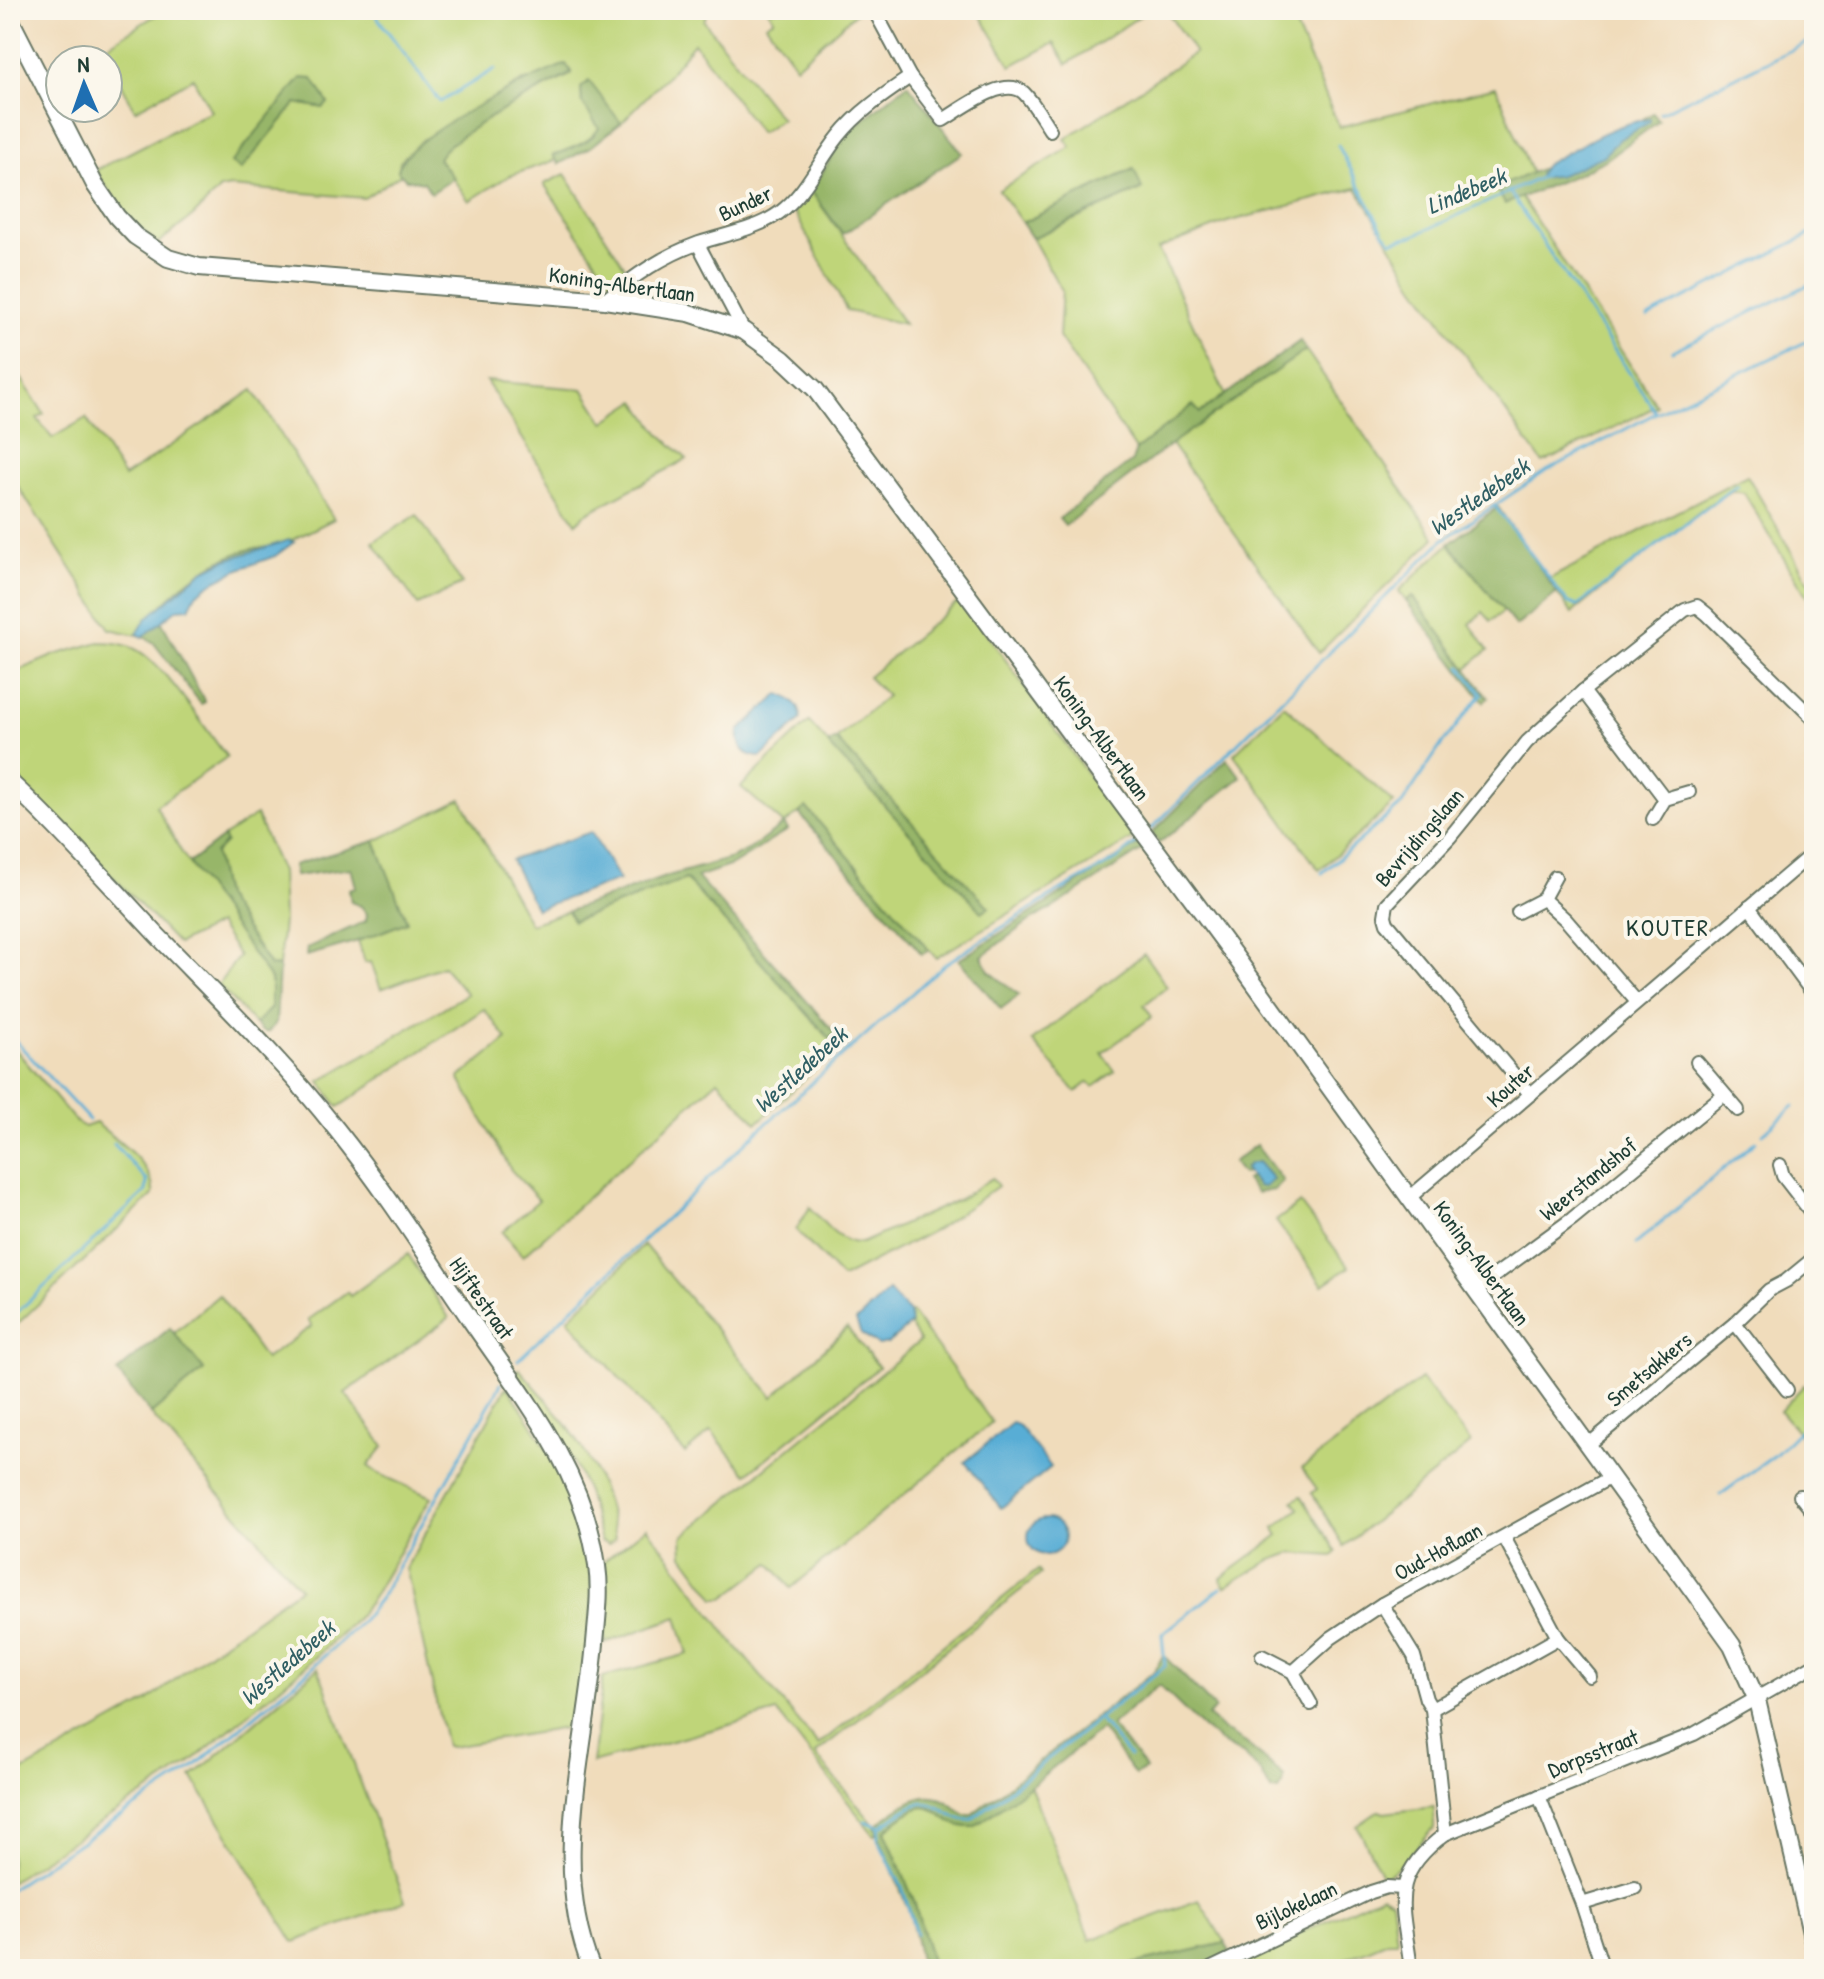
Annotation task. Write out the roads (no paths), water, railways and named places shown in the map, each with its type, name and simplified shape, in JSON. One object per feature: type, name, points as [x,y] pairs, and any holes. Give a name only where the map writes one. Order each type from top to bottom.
[{"type":"street","points":[[874,10],[910,77],[943,120],[1001,87],[1016,87],[1025,94],[1050,130]]},
{"type":"street","name":"Koning-Albertlaan","points":[[10,19],[95,185],[117,217],[135,236],[168,258],[199,267],[605,300],[689,313],[744,331],[783,359],[815,389],[1197,905],[1732,1645],[1757,1700],[1814,1946]]},
{"type":"street","name":"Bunder","points":[[605,300],[649,265],[776,215],[807,186],[838,137],[857,117],[910,77]]},
{"type":"street","points":[[698,244],[744,331]]},
{"type":"street","name":"Bevrijdingslaan","points":[[1530,1094],[1387,923],[1385,909],[1393,898],[1450,837],[1527,742],[1583,691],[1685,610],[1697,606],[1814,719]]},
{"type":"street","points":[[1583,691],[1665,799]]},
{"type":"street","name":"Hijftestraat","points":[[10,782],[304,1088],[340,1133],[439,1274],[549,1433],[565,1463],[578,1492],[589,1530],[597,1566],[599,1599],[591,1698],[571,1857],[575,1921],[592,1969]]},
{"type":"street","points":[[1653,819],[1665,799],[1689,792]]},
{"type":"street","name":"Kouter","points":[[1409,1198],[1814,852]]},
{"type":"street","points":[[1518,912],[1543,899],[1555,877]]},
{"type":"street","points":[[1543,899],[1566,920],[1637,1002]]},
{"type":"street","points":[[1749,907],[1814,995]]},
{"type":"street","points":[[1697,1062],[1738,1110]]},
{"type":"street","name":"Weerstandshof","points":[[1475,1290],[1572,1219],[1723,1095]]},
{"type":"street","points":[[1780,1165],[1783,1176],[1814,1216]]},
{"type":"street","name":"Smetsakkers","points":[[1588,1445],[1735,1323],[1769,1290],[1786,1281],[1814,1258]]},
{"type":"street","points":[[1735,1323],[1787,1390]]},
{"type":"street","name":"Oud-Hoflaan","points":[[1293,1672],[1331,1638],[1382,1604],[1611,1477]]},
{"type":"street","points":[[1800,1496],[1814,1513]]},
{"type":"street","points":[[1504,1537],[1558,1638],[1590,1676]]},
{"type":"street","points":[[1382,1604],[1414,1656],[1426,1699],[1432,1709],[1445,1834]]},
{"type":"street","points":[[1432,1709],[1558,1638]]},
{"type":"street","points":[[1262,1656],[1293,1672],[1311,1704]]},
{"type":"street","name":"Dorpsstraat","points":[[1402,1888],[1407,1871],[1417,1858],[1445,1834],[1694,1734],[1814,1665]]},
{"type":"street","points":[[1539,1796],[1582,1904],[1603,1969]]},
{"type":"street","name":"Bijlokelaan","points":[[1210,1969],[1371,1892],[1387,1887],[1402,1888]]},
{"type":"street","points":[[1402,1888],[1411,1969]]},
{"type":"street","points":[[1582,1904],[1635,1888]]},
{"type":"water","points":[[1650,119],[1650,122],[1620,139],[1603,156],[1561,175],[1540,178],[1545,165],[1583,144],[1623,125]]},
{"type":"water","points":[[289,540],[294,542],[275,556],[213,582],[196,594],[189,608],[177,609],[143,637],[137,634],[146,619],[203,571],[223,561]]},
{"type":"water","points":[[779,694],[795,704],[800,712],[800,721],[761,757],[746,753],[741,746],[739,731]]},
{"type":"water","points":[[591,832],[619,880],[536,909],[511,860]]},
{"type":"water","points":[[1258,1162],[1273,1179],[1265,1187],[1258,1186],[1245,1169],[1249,1164]]},
{"type":"water","points":[[889,1291],[909,1313],[911,1324],[888,1343],[878,1345],[861,1334],[856,1321]]},
{"type":"water","points":[[1012,1423],[1018,1425],[1051,1467],[1001,1508],[965,1462]]},
{"type":"water","points":[[1046,1519],[1059,1524],[1064,1537],[1059,1550],[1046,1555],[1033,1550],[1028,1537],[1033,1524]]},
{"type":"waterway","points":[[372,10],[440,102],[495,69]]},
{"type":"waterway","name":"Lindebeek","points":[[1660,113],[1814,39]]},
{"type":"waterway","name":"Lindebeek","points":[[1338,145],[1384,233],[1392,241],[1413,236],[1544,176]]},
{"type":"waterway","points":[[1509,191],[1656,413]]},
{"type":"waterway","points":[[1648,317],[1814,232]]},
{"type":"waterway","points":[[1672,351],[1814,282]]},
{"type":"waterway","name":"Westledebeek","points":[[1151,829],[1443,540],[1543,473],[1656,413],[1814,338]]},
{"type":"waterway","points":[[1495,506],[1567,602],[1577,606],[1737,485]]},
{"type":"waterway","points":[[1322,873],[1402,804],[1442,744],[1482,694],[1461,667]]},
{"type":"waterway","name":"Westledebeek","points":[[518,1360],[757,1132],[945,964],[1056,893],[1117,859],[1137,842]]},
{"type":"waterway","points":[[10,1035],[89,1120]]},
{"type":"waterway","points":[[1763,1134],[1794,1106]]},
{"type":"waterway","points":[[1636,1244],[1756,1141]]},
{"type":"waterway","points":[[10,1319],[146,1191],[147,1181],[114,1144]]},
{"type":"waterway","name":"Westledebeek","points":[[10,1889],[189,1771],[307,1672],[361,1622],[380,1598],[501,1384]]},
{"type":"waterway","points":[[1720,1495],[1775,1455],[1803,1427]]},
{"type":"waterway","points":[[916,1934],[903,1890],[878,1839],[880,1827],[909,1808],[925,1803],[957,1818],[971,1820],[1165,1666],[1162,1634],[1221,1588]]},
{"type":"waterway","points":[[1099,1719],[1129,1756]]},
{"type":"waterway","points":[[865,1821],[880,1827]]},
{"type":"district","name":"KOUTER","points":[[1668,927]]}]
